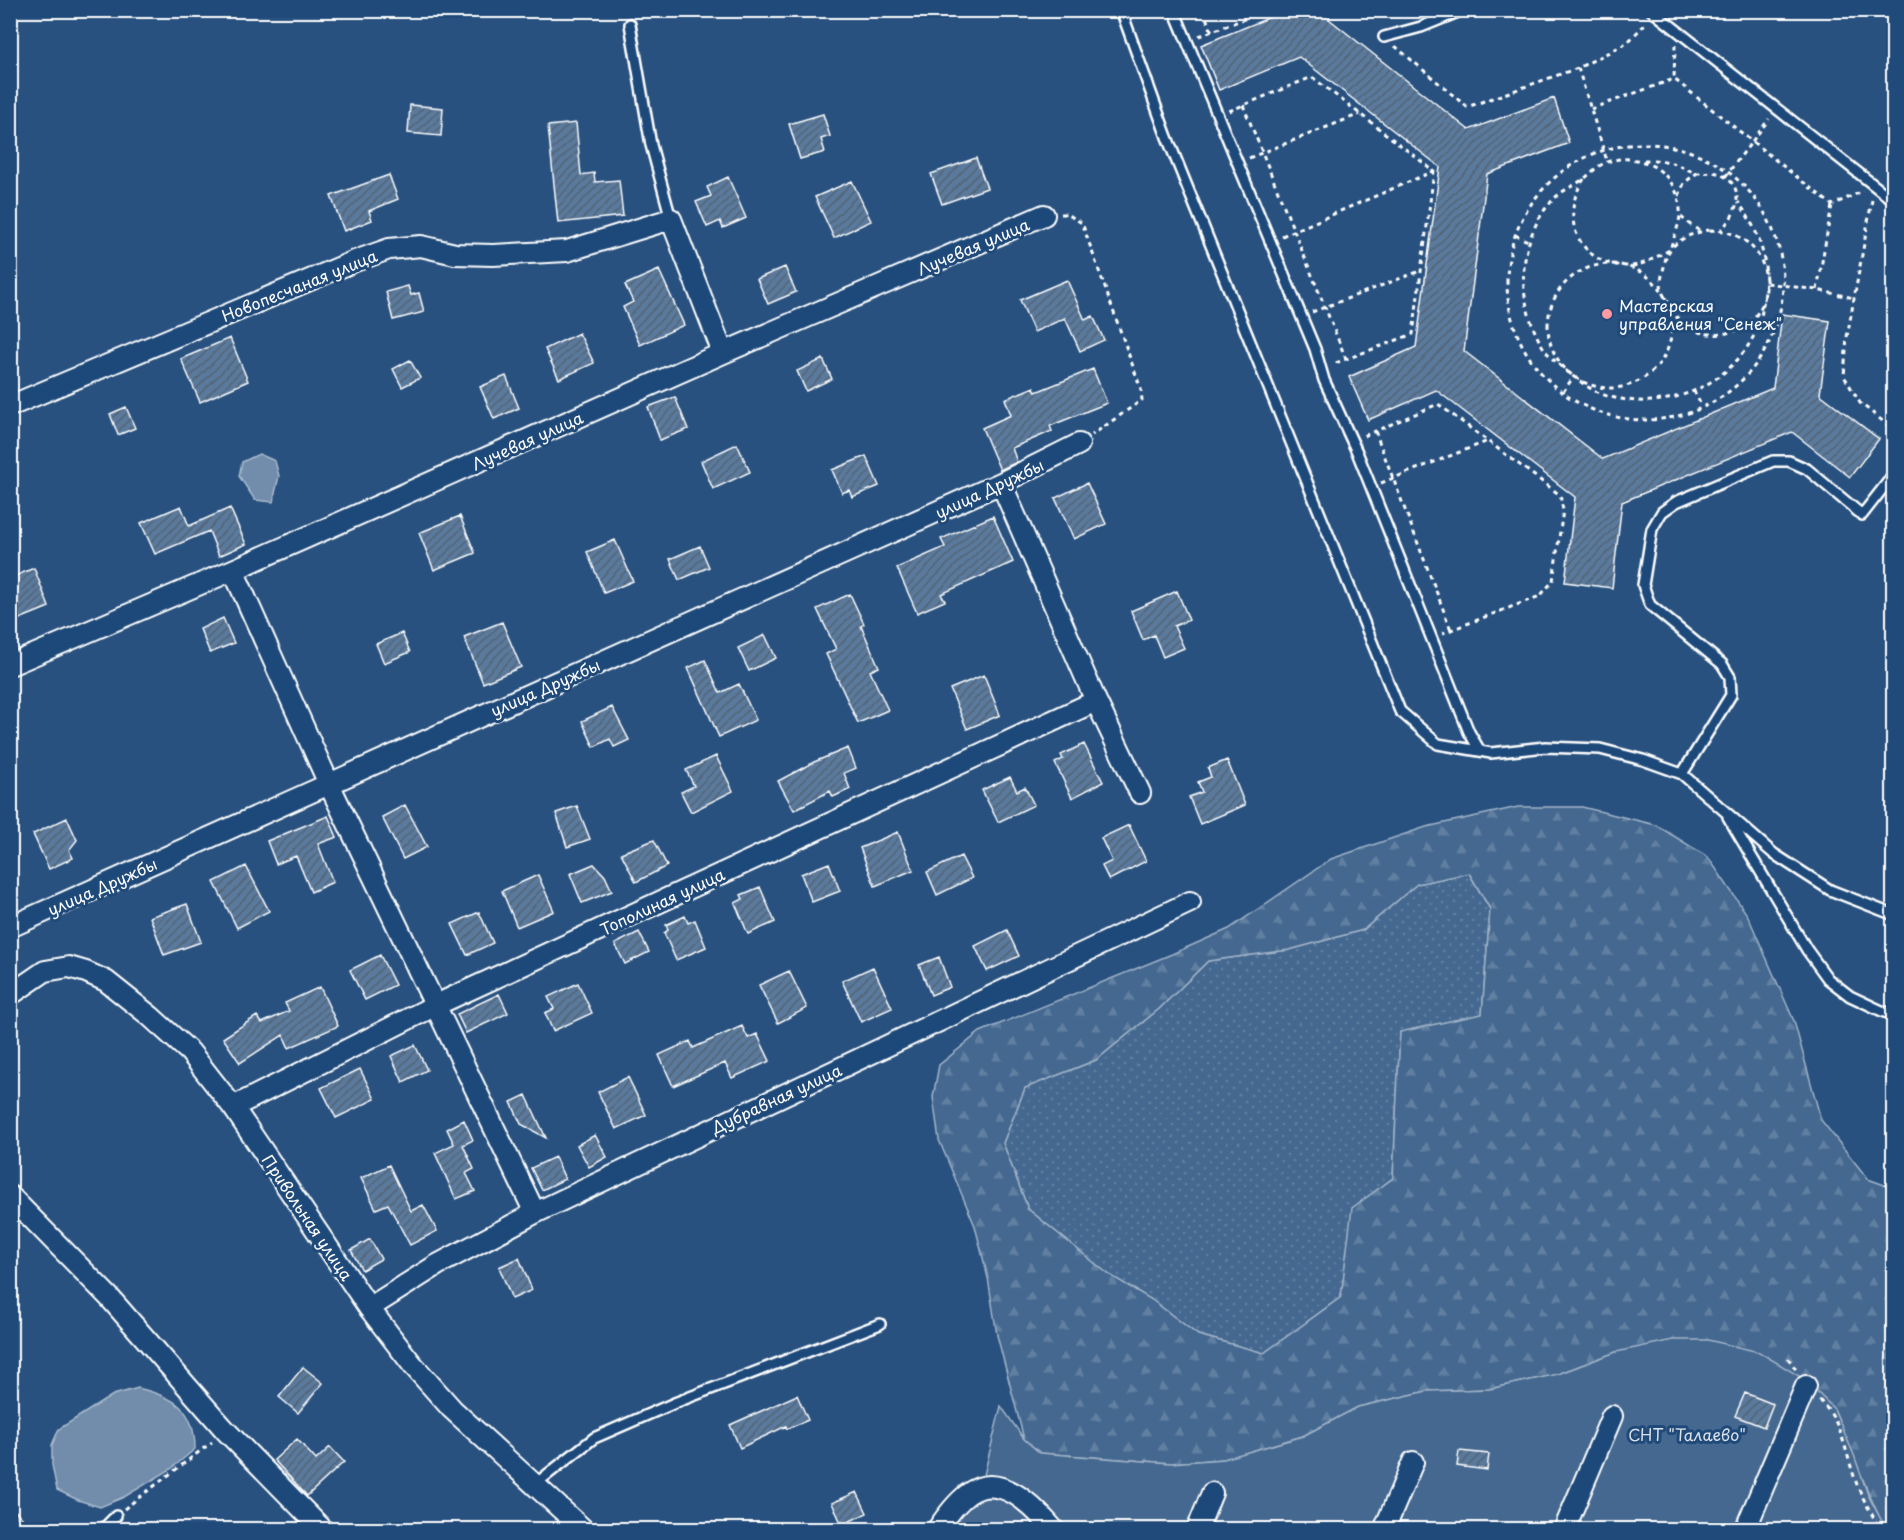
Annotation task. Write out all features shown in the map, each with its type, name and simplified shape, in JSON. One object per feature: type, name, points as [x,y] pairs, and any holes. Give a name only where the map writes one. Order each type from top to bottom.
[{"type":"street","name":"Лучевая улица","points":[[10,665],[233,570],[723,352],[1044,215]]},
{"type":"street","points":[[671,219],[723,352]]},
{"type":"street","name":"Новопесчаная улица","points":[[10,406],[355,261],[389,249],[421,246],[455,254],[494,255],[567,251],[671,219]]},
{"type":"street","name":"улица Дружбы","points":[[10,927],[1001,483],[1079,444]]},
{"type":"street","points":[[1001,483],[1096,701],[1140,793]]},
{"type":"street","points":[[233,570],[330,784],[535,1213]]},
{"type":"street","name":"Тополиная улица","points":[[233,1107],[436,1005],[1096,701]]},
{"type":"street","name":"Дубравная улица","points":[[369,1308],[437,1265],[535,1213],[1190,902]]},
{"type":"street","name":"Привольная улица","points":[[10,995],[45,971],[69,967],[86,972],[106,981],[190,1052],[233,1107],[369,1308],[412,1364],[452,1409],[584,1530]]},
{"type":"street","points":[[10,1196],[109,1297],[226,1431],[323,1530]]},
{"type":"street","points":[[1745,1530],[1806,1386]]},
{"type":"street","points":[[1564,1530],[1612,1416]]},
{"type":"street","points":[[1384,1530],[1413,1462]]},
{"type":"street","points":[[937,1530],[968,1494],[981,1488],[1010,1490],[1038,1511],[1054,1530]]},
{"type":"street","points":[[1197,1530],[1212,1493]]},
{"type":"lane","points":[[1121,10],[1167,137],[1400,711],[1438,744],[1491,753],[1545,747],[1600,749],[1643,760],[1682,774],[1774,854],[1830,890],[1893,915]]},
{"type":"lane","points":[[1174,10],[1216,116],[1302,316],[1469,732],[1480,751]]},
{"type":"lane","points":[[1384,37],[1421,27],[1463,10]]},
{"type":"lane","points":[[1652,12],[1893,201]]},
{"type":"lane","points":[[630,24],[651,145],[671,219]]},
{"type":"lane","points":[[1682,774],[1731,695],[1730,677],[1722,664],[1650,605],[1643,585],[1652,529],[1662,512],[1676,502],[1773,461],[1789,461],[1807,469],[1862,515],[1893,474]]},
{"type":"lane","points":[[1724,810],[1807,950],[1828,979],[1850,996],[1884,1012],[1893,1013]]},
{"type":"lane","points":[[534,1485],[594,1438],[677,1402],[880,1324]]},
{"type":"lane","points":[[102,1530],[116,1516]]},
{"type":"path","points":[[1203,10],[1212,32]]},
{"type":"path","points":[[1255,10],[1263,13]]},
{"type":"path","points":[[1186,41],[1268,10]]},
{"type":"path","points":[[1384,37],[1467,107],[1578,68],[1627,43],[1652,12]]},
{"type":"path","points":[[1674,79],[1676,30]]},
{"type":"path","points":[[1578,68],[1607,162]]},
{"type":"path","points":[[1216,116],[1312,77],[1434,171]]},
{"type":"path","points":[[1590,109],[1674,79]]},
{"type":"path","points":[[1674,79],[1832,205]]},
{"type":"path","points":[[1243,105],[1346,359]]},
{"type":"path","points":[[1725,177],[1777,109]]},
{"type":"path","points":[[1236,163],[1360,114]]},
{"type":"path","points":[[1636,144],[1669,146],[1701,155],[1729,172],[1753,195],[1770,222],[1780,253],[1784,285],[1777,323],[1760,358],[1735,387],[1719,398],[1702,407],[1667,418],[1630,419],[1595,410],[1562,392],[1532,361],[1512,321],[1508,300],[1509,256],[1515,234],[1532,202],[1556,176],[1587,156],[1636,144]]},
{"type":"path","points":[[1622,158],[1636,159],[1672,163],[1698,173],[1717,173],[1732,184],[1738,202],[1757,233],[1767,283],[1761,316],[1746,347],[1723,373],[1694,391],[1662,400],[1627,400],[1595,390],[1554,360],[1533,329],[1524,290],[1524,270],[1530,242],[1544,213],[1556,197],[1584,178],[1594,168],[1607,162],[1622,158]]},
{"type":"path","points":[[1636,159],[1648,163],[1667,177],[1678,199],[1680,216],[1663,272],[1662,291]]},
{"type":"path","points":[[1270,241],[1434,171]]},
{"type":"path","points":[[1321,368],[1413,334],[1434,171]]},
{"type":"path","points":[[1678,199],[1684,183],[1698,173]]},
{"type":"path","points":[[1584,178],[1574,199],[1572,221],[1575,232],[1588,251],[1607,264]]},
{"type":"path","points":[[1832,205],[1875,185]]},
{"type":"path","points":[[1875,185],[1847,337],[1844,376],[1860,403],[1893,430]]},
{"type":"path","points":[[1720,230],[1732,218],[1738,202]]},
{"type":"path","points":[[1817,290],[1832,205]]},
{"type":"path","points":[[1044,215],[1067,214],[1082,224],[1141,389],[1142,400],[1079,444]]},
{"type":"path","points":[[1680,216],[1694,228],[1702,231]]},
{"type":"path","points":[[1628,267],[1649,261],[1702,231],[1720,230],[1748,241],[1765,266]]},
{"type":"path","points":[[1515,234],[1530,242]]},
{"type":"path","points":[[1567,371],[1551,346],[1548,318],[1558,291],[1579,272],[1593,266],[1607,264],[1628,267],[1647,276],[1662,291],[1677,319],[1694,330],[1704,333],[1724,334],[1743,326],[1758,312],[1763,303]]},
{"type":"path","points":[[1302,316],[1421,271]]},
{"type":"path","points":[[1767,283],[1854,298]]},
{"type":"path","points":[[1585,382],[1605,388],[1616,388],[1636,382],[1654,370],[1670,343],[1671,311]]},
{"type":"path","points":[[1562,392],[1574,376]]},
{"type":"path","points":[[1694,391],[1702,407]]},
{"type":"path","points":[[1352,442],[1438,404],[1560,495],[1563,510],[1553,581],[1540,596],[1431,638]]},
{"type":"path","points":[[1375,431],[1451,630]]},
{"type":"path","points":[[1371,487],[1488,441]]},
{"type":"path","points":[[1788,1358],[1806,1386],[1831,1411],[1856,1481],[1880,1530]]},
{"type":"path","points":[[116,1516],[226,1431]]},
{"type":"green space","points":[[1518,807],[1582,807],[1656,825],[1708,857],[1748,916],[1794,1021],[1821,1120],[1868,1179],[1893,1188],[1893,1529],[1885,1528],[1878,1514],[1834,1409],[1616,1352],[1558,1374],[1489,1389],[1427,1391],[1358,1407],[1303,1436],[1224,1459],[1170,1463],[1040,1453],[1024,1439],[997,1335],[988,1278],[975,1226],[939,1140],[933,1097],[939,1065],[980,1032],[1229,929],[1331,859],[1426,827]],"holes":[[[1469,873],[1490,909],[1482,1014],[1400,1032],[1393,1178],[1352,1208],[1341,1297],[1264,1353],[1198,1335],[1152,1300],[1108,1274],[1028,1209],[1003,1143],[1025,1088],[1096,1060],[1159,1009],[1208,961],[1289,950],[1363,930],[1417,884]]]},
{"type":"green space","points":[[1469,873],[1490,909],[1482,1014],[1400,1032],[1393,1178],[1353,1208],[1341,1297],[1264,1353],[1198,1335],[1152,1300],[1108,1274],[1028,1209],[1003,1143],[1025,1088],[1096,1060],[1159,1009],[1208,961],[1289,950],[1363,930],[1417,884]]},
{"type":"green space","name":"СНТ \"Талаево\"","points":[[1673,1340],[1708,1340],[1759,1352],[1804,1379],[1834,1409],[1868,1495],[1886,1529],[937,1530],[981,1487],[1001,1406],[1024,1439],[1040,1453],[1170,1463],[1224,1459],[1303,1436],[1358,1407],[1427,1391],[1490,1389],[1558,1374],[1616,1352]]},
{"type":"shaded area","points":[[259,454],[275,461],[279,476],[273,502],[255,500],[239,476],[242,462]]},
{"type":"shaded area","points":[[138,1388],[172,1400],[180,1406],[191,1423],[195,1449],[171,1469],[124,1497],[100,1507],[57,1490],[52,1465],[52,1445],[59,1429],[113,1395]]},
{"type":"building","points":[[1281,10],[1330,10],[1329,19],[1469,130],[1554,98],[1569,143],[1487,174],[1464,351],[1603,459],[1773,388],[1782,314],[1830,321],[1820,394],[1879,439],[1850,477],[1792,432],[1622,502],[1612,588],[1565,582],[1575,497],[1436,390],[1368,420],[1349,377],[1416,347],[1440,167],[1299,57],[1219,90],[1201,45],[1281,13]]},
{"type":"building","points":[[410,105],[443,108],[441,136],[408,133]]},
{"type":"building","points":[[823,114],[830,136],[821,139],[825,152],[800,159],[789,124]]},
{"type":"building","points":[[576,123],[581,175],[594,173],[595,182],[619,180],[623,216],[558,223],[548,126]]},
{"type":"building","points":[[976,158],[987,188],[942,204],[931,174]]},
{"type":"building","points":[[389,175],[398,199],[369,211],[372,220],[344,231],[331,196]]},
{"type":"building","points":[[728,177],[746,218],[723,228],[720,221],[707,227],[696,202],[711,196],[707,187]]},
{"type":"building","points":[[852,181],[871,221],[834,238],[815,197]]},
{"type":"building","points":[[785,267],[796,292],[768,304],[757,279]]},
{"type":"building","points":[[659,270],[684,325],[640,345],[623,307],[633,302],[625,285]]},
{"type":"building","points":[[1067,280],[1085,320],[1093,316],[1104,340],[1080,351],[1065,318],[1034,332],[1020,300]]},
{"type":"building","points":[[408,286],[411,295],[419,293],[424,312],[393,320],[386,292]]},
{"type":"building","points":[[579,333],[594,363],[559,379],[545,349]]},
{"type":"building","points":[[230,338],[248,381],[200,402],[181,359]]},
{"type":"building","points":[[823,359],[832,379],[806,391],[797,371]]},
{"type":"building","points":[[410,360],[420,378],[402,387],[393,369]]},
{"type":"building","points":[[1093,369],[1107,403],[1050,426],[1052,431],[1012,448],[1017,462],[1000,470],[982,428],[1011,415],[1005,399],[1034,387],[1036,392]]},
{"type":"building","points":[[506,376],[519,408],[494,419],[480,387]]},
{"type":"building","points":[[675,397],[688,429],[660,440],[648,407]]},
{"type":"building","points":[[126,407],[135,428],[118,435],[110,414]]},
{"type":"building","points":[[737,444],[750,472],[713,489],[701,461]]},
{"type":"building","points":[[866,456],[879,486],[852,497],[849,490],[842,493],[832,470]]},
{"type":"building","points":[[1087,483],[1106,524],[1074,539],[1055,498]]},
{"type":"building","points":[[181,506],[189,526],[230,508],[246,544],[219,556],[209,531],[155,554],[141,523]]},
{"type":"building","points":[[460,516],[475,553],[434,570],[419,533]]},
{"type":"building","points":[[993,516],[1013,562],[941,594],[945,601],[917,613],[897,568],[945,547],[941,539]]},
{"type":"building","points":[[615,540],[633,581],[604,593],[587,552]]},
{"type":"building","points":[[700,546],[709,567],[679,580],[670,559]]},
{"type":"building","points":[[34,568],[49,607],[17,620],[10,603],[10,578]]},
{"type":"building","points":[[1177,591],[1189,620],[1174,626],[1184,648],[1163,657],[1154,635],[1143,640],[1131,611]]},
{"type":"building","points":[[850,594],[864,624],[861,626],[879,667],[870,671],[888,710],[858,723],[826,654],[836,649],[817,609]]},
{"type":"building","points":[[223,618],[234,643],[210,653],[200,629]]},
{"type":"building","points":[[502,622],[521,667],[483,683],[464,637]]},
{"type":"building","points":[[402,633],[410,652],[384,663],[376,644]]},
{"type":"building","points":[[765,635],[776,658],[749,671],[738,648]]},
{"type":"building","points":[[705,660],[720,693],[739,684],[756,720],[719,737],[688,668]]},
{"type":"building","points":[[984,675],[1000,715],[967,729],[950,689]]},
{"type":"building","points":[[612,707],[629,740],[614,747],[610,739],[594,747],[582,721]]},
{"type":"building","points":[[1084,744],[1103,782],[1072,798],[1055,763],[1063,759],[1061,755]]},
{"type":"building","points":[[848,748],[856,768],[844,773],[850,789],[833,797],[830,791],[794,810],[778,781],[814,762]]},
{"type":"building","points":[[716,756],[733,791],[691,812],[681,792],[694,786],[686,770]]},
{"type":"building","points":[[1227,760],[1245,805],[1200,824],[1189,797],[1202,792],[1198,782],[1211,777],[1208,768]]},
{"type":"building","points":[[1010,777],[1017,791],[1025,787],[1034,805],[998,822],[982,790]]},
{"type":"building","points":[[405,805],[427,847],[403,859],[382,817]]},
{"type":"building","points":[[577,806],[590,839],[567,847],[556,813]]},
{"type":"building","points":[[328,816],[337,837],[318,844],[333,882],[311,892],[296,856],[276,864],[267,841]]},
{"type":"building","points":[[67,818],[77,840],[69,850],[73,858],[49,869],[33,834]]},
{"type":"building","points":[[1129,825],[1146,861],[1109,880],[1102,866],[1112,861],[1101,838]]},
{"type":"building","points":[[898,832],[913,870],[875,886],[860,848]]},
{"type":"building","points":[[654,840],[667,866],[636,882],[621,853]]},
{"type":"building","points":[[961,856],[972,878],[937,895],[927,872]]},
{"type":"building","points":[[829,863],[840,891],[812,902],[801,874]]},
{"type":"building","points":[[594,864],[605,876],[612,891],[582,903],[570,874]]},
{"type":"building","points":[[246,866],[269,911],[237,928],[214,882]]},
{"type":"building","points":[[538,875],[554,911],[517,927],[502,891]]},
{"type":"building","points":[[760,887],[775,922],[748,934],[735,903],[743,899],[741,895]]},
{"type":"building","points":[[187,904],[201,942],[164,955],[150,917]]},
{"type":"building","points":[[479,912],[493,943],[467,955],[452,924]]},
{"type":"building","points":[[685,916],[688,923],[695,920],[706,947],[676,960],[664,933],[668,930],[666,925]]},
{"type":"building","points":[[1007,930],[1019,956],[987,971],[975,946]]},
{"type":"building","points":[[639,932],[649,952],[625,964],[615,944]]},
{"type":"building","points":[[380,955],[395,985],[365,1000],[350,970]]},
{"type":"building","points":[[939,957],[950,987],[931,995],[919,965]]},
{"type":"building","points":[[873,967],[892,1008],[861,1022],[842,981]]},
{"type":"building","points":[[789,971],[807,1008],[778,1023],[759,985]]},
{"type":"building","points":[[578,983],[592,1013],[553,1031],[545,1013],[554,1009],[548,997]]},
{"type":"building","points":[[320,987],[338,1026],[289,1048],[283,1035],[240,1063],[223,1038],[257,1016],[262,1023],[289,1011],[285,1003]]},
{"type":"building","points":[[499,994],[508,1013],[466,1033],[457,1014]]},
{"type":"building","points":[[742,1026],[748,1038],[757,1034],[770,1061],[732,1078],[725,1063],[673,1086],[659,1055],[690,1041],[693,1048]]},
{"type":"building","points":[[415,1045],[427,1070],[403,1082],[391,1056]]},
{"type":"building","points":[[360,1069],[375,1099],[336,1118],[321,1088]]},
{"type":"building","points":[[628,1077],[646,1115],[616,1129],[598,1092]]},
{"type":"building","points":[[526,1095],[546,1138],[521,1124],[511,1102]]},
{"type":"building","points":[[464,1120],[473,1140],[463,1145],[474,1169],[466,1173],[475,1191],[456,1199],[435,1153],[454,1144],[447,1129]]},
{"type":"building","points":[[595,1135],[607,1157],[589,1167],[577,1145]]},
{"type":"building","points":[[555,1157],[565,1179],[542,1190],[531,1168]]},
{"type":"building","points":[[389,1165],[411,1211],[423,1205],[437,1231],[410,1245],[388,1204],[376,1209],[361,1178]]},
{"type":"building","points":[[370,1239],[381,1259],[362,1270],[351,1250]]},
{"type":"building","points":[[519,1258],[532,1290],[512,1299],[499,1267]]},
{"type":"building","points":[[303,1367],[323,1383],[298,1413],[279,1397]]},
{"type":"building","points":[[1745,1393],[1773,1404],[1764,1427],[1735,1416]]},
{"type":"building","points":[[797,1395],[808,1420],[787,1429],[786,1426],[740,1448],[730,1425]]},
{"type":"building","points":[[297,1439],[316,1460],[330,1447],[344,1462],[307,1496],[274,1460]]},
{"type":"building","points":[[1459,1451],[1489,1454],[1487,1470],[1457,1466]]},
{"type":"building","points":[[857,1492],[867,1513],[842,1525],[832,1503]]},
{"type":"building","points":[[10,1505],[33,1530],[10,1530]]},
{"type":"place","name":"Мастерская управления \"Сенеж\"","points":[[1607,314]]}]
